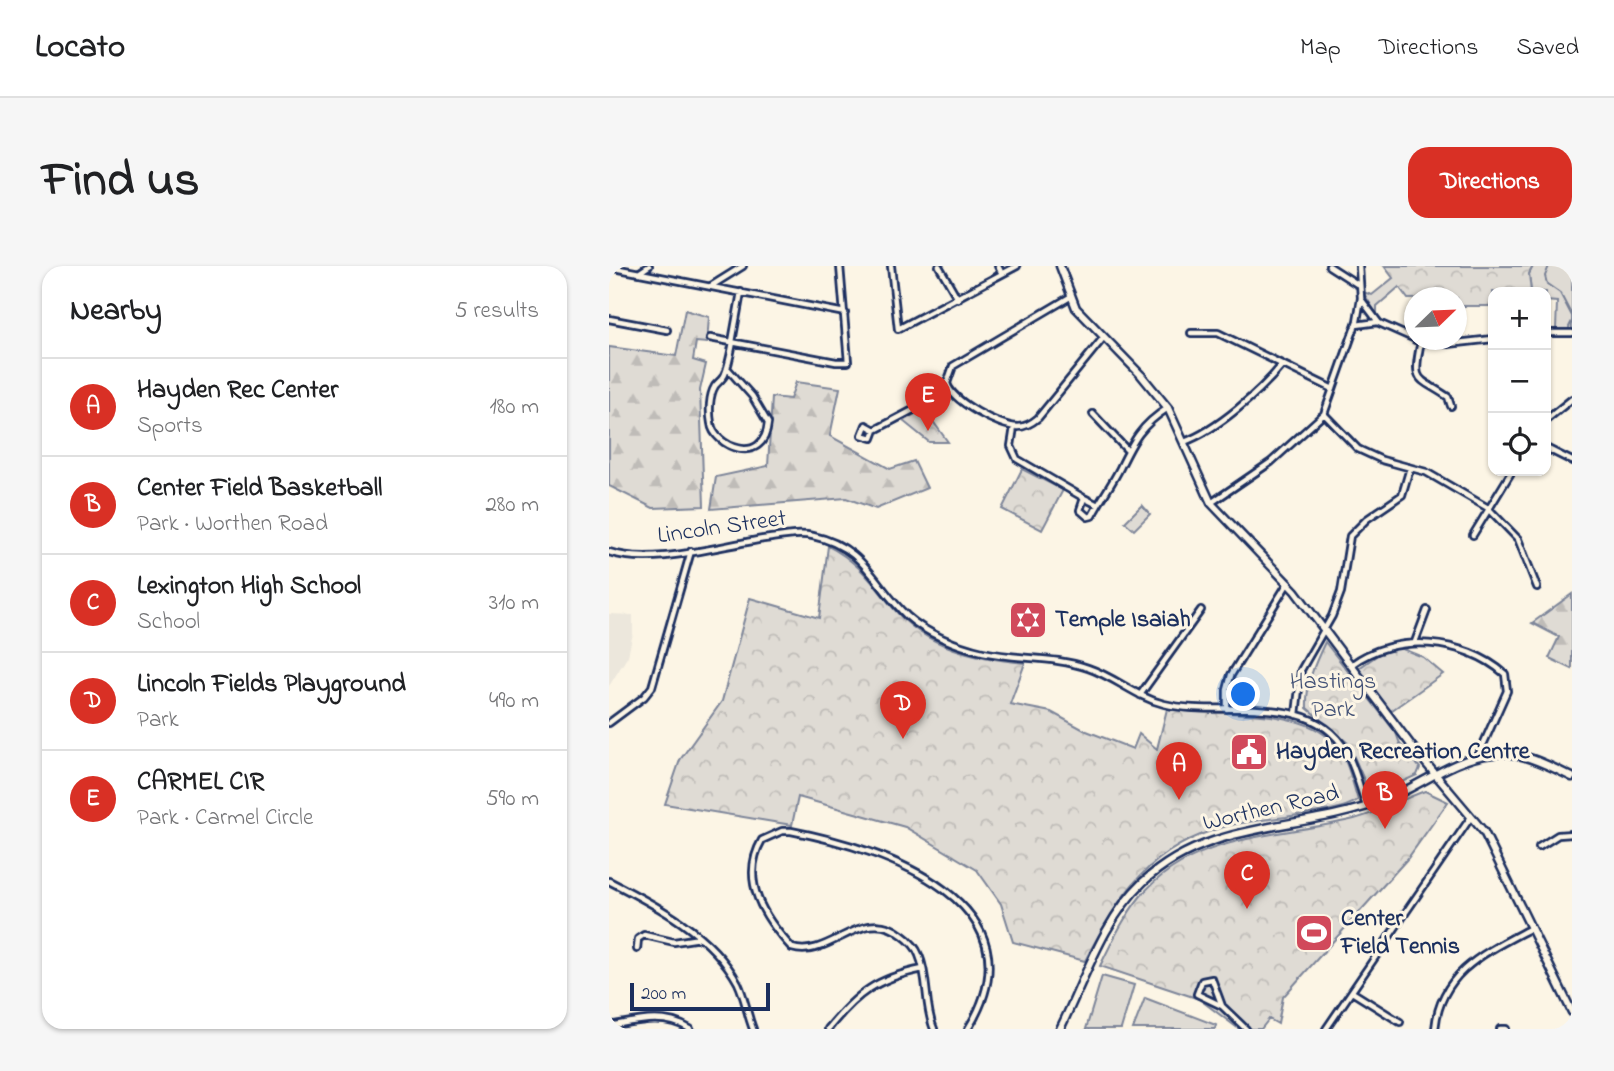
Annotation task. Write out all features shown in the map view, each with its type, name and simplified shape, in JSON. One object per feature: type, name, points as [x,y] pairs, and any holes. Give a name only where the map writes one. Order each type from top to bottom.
[{"type":"main road","points":[[1060,266],[1070,297],[1168,408],[1211,503],[1288,583],[1492,846],[1572,1012]]},
{"type":"main road","name":"Worthen Road","points":[[1060,1029],[1120,911],[1145,881],[1169,861],[1224,835],[1347,813],[1478,757],[1509,753],[1572,777]]},
{"type":"street","points":[[639,272],[649,266]]},
{"type":"street","points":[[711,286],[743,266]]},
{"type":"street","points":[[710,338],[835,362],[848,362],[840,266]]},
{"type":"street","points":[[891,266],[898,329],[1017,266]]},
{"type":"street","points":[[940,266],[958,299]]},
{"type":"street","points":[[998,266],[1002,274]]},
{"type":"street","points":[[1329,266],[1358,285]]},
{"type":"street","points":[[1359,266],[1358,285],[1361,298],[1378,322],[1404,334]]},
{"type":"street","points":[[609,267],[845,313]]},
{"type":"street","points":[[727,368],[752,396],[768,423],[762,442],[750,450],[744,450],[716,435],[711,424],[711,396],[727,368],[741,292]]},
{"type":"street","points":[[1070,297],[953,366],[947,379],[949,391],[960,403],[1014,427],[1027,426],[1038,418],[1104,337]]},
{"type":"street","points":[[1211,503],[1271,463],[1324,414],[1356,326],[1361,298]]},
{"type":"street","points":[[609,319],[667,330]]},
{"type":"street","points":[[1356,326],[1378,322]]},
{"type":"street","points":[[1551,333],[1572,332]]},
{"type":"street","points":[[1191,333],[1218,333],[1333,389]]},
{"type":"street","points":[[1467,342],[1488,340]]},
{"type":"street","points":[[1417,350],[1416,364],[1420,379],[1425,385],[1448,397],[1451,407]]},
{"type":"street","points":[[1184,442],[1200,435],[1256,394],[1282,365]]},
{"type":"street","points":[[876,430],[949,391]]},
{"type":"street","points":[[1551,416],[1572,399]]},
{"type":"street","points":[[1084,498],[1080,510],[1088,517],[1121,467],[1127,450],[1144,424],[1168,408]]},
{"type":"street","points":[[1093,414],[1127,450]]},
{"type":"street","points":[[1324,414],[1358,449],[1383,460],[1426,472],[1490,510],[1518,539],[1537,587]]},
{"type":"street","points":[[1014,427],[1010,443],[1017,459],[1098,505]]},
{"type":"street","points":[[1551,450],[1572,461]]},
{"type":"street","points":[[1296,715],[1301,670],[1341,592],[1350,536],[1367,519],[1395,503],[1402,495],[1411,468]]},
{"type":"street","points":[[1473,535],[1509,476]]},
{"type":"street","name":"Lincoln Street","points":[[609,552],[635,557],[791,535],[827,540],[856,556],[894,603],[909,618],[931,632],[985,652],[1054,660],[1087,667],[1140,695],[1173,706],[1267,710],[1296,715],[1328,731],[1341,744],[1366,806]]},
{"type":"street","points":[[609,723],[644,697],[652,687],[691,551]]},
{"type":"street","points":[[1227,709],[1227,690],[1232,674],[1288,583]]},
{"type":"street","points":[[1140,695],[1201,610]]},
{"type":"street","points":[[1415,642],[1427,610]]},
{"type":"street","points":[[1351,665],[1373,650],[1415,642],[1476,656],[1505,674],[1507,691],[1478,757]]},
{"type":"street","points":[[1326,1029],[1471,817]]},
{"type":"street","points":[[934,1029],[919,954],[908,940],[889,927],[877,925],[854,929],[814,949],[792,948],[761,905],[753,886],[752,864],[762,840],[782,831],[791,831],[868,850],[910,867],[954,896],[977,925],[986,955],[986,989],[968,1029]]},
{"type":"street","points":[[1539,847],[1558,835],[1572,834]]},
{"type":"street","points":[[609,881],[654,906],[700,938],[731,972],[744,997],[753,1029]]},
{"type":"street","points":[[1435,1029],[1441,1002],[1461,970],[1480,954],[1531,928]]},
{"type":"street","points":[[637,949],[641,936],[680,942],[700,938]]},
{"type":"street","points":[[828,1029],[851,1002],[868,988],[890,977],[923,969]]},
{"type":"street","points":[[1222,1006],[1212,979],[1202,981],[1197,994],[1222,1006],[1246,1029]]},
{"type":"street","points":[[1352,992],[1400,1021]]},
{"type":"street","points":[[609,1026],[655,1018],[690,1029]]},
{"type":"street","points":[[1500,1029],[1506,1029]]},
{"type":"shaded area","points":[[609,614],[633,615],[633,633],[628,656],[609,686]]},
{"type":"green space","points":[[1384,266],[1533,266],[1529,274],[1530,287],[1488,287],[1488,306],[1467,306],[1467,287],[1404,287],[1404,294],[1399,287],[1377,306],[1377,315],[1363,292],[1372,295],[1393,278]]},
{"type":"green space","points":[[1533,266],[1572,266],[1572,329],[1556,329],[1557,302],[1551,301],[1551,287],[1530,287],[1529,274]]},
{"type":"green space","points":[[685,310],[709,317],[707,343],[696,342],[693,360],[706,364],[700,390],[704,506],[653,508],[609,486],[609,347],[676,356]]},
{"type":"green space","points":[[796,382],[840,388],[830,436],[890,469],[914,461],[927,488],[876,509],[846,498],[711,509],[716,477],[768,466],[772,397],[790,399]]},
{"type":"green space","points":[[924,409],[948,442],[929,442],[903,421]]},
{"type":"green space","points":[[1022,469],[1063,490],[1042,530],[1002,509]]},
{"type":"green space","points":[[1142,505],[1150,514],[1134,530],[1125,522]]},
{"type":"green space","points":[[828,546],[857,566],[907,622],[937,642],[971,654],[1025,663],[1010,704],[1051,712],[1084,730],[1133,749],[1139,734],[1157,749],[1167,709],[1256,714],[1301,723],[1320,731],[1335,744],[1349,771],[1358,800],[1323,811],[1227,826],[1178,846],[1140,876],[1125,894],[1085,961],[1013,942],[1001,904],[977,870],[905,827],[798,797],[792,825],[665,804],[680,760],[722,701],[750,598],[819,618]]},
{"type":"green space","points":[[1572,594],[1572,669],[1549,658],[1559,637],[1532,623]]},
{"type":"green space","name":"Hastings Park","points":[[1325,642],[1396,733],[1400,744],[1420,768],[1417,775],[1371,796],[1348,743],[1307,708],[1311,674]]},
{"type":"green space","points":[[1400,648],[1423,657],[1443,674],[1388,713],[1355,671],[1386,649]]},
{"type":"green space","points":[[1425,791],[1448,802],[1408,858],[1283,997],[1278,1024],[1269,1019],[1261,1029],[1239,1029],[1199,999],[1100,966],[1123,922],[1140,897],[1161,876],[1184,861],[1237,841],[1360,817]]},
{"type":"green space","points":[[1102,976],[1134,985],[1121,1029],[1086,1029]]},
{"type":"green space","points":[[1145,998],[1216,1025],[1215,1029],[1133,1029]]},
{"type":"waterway","points":[[1549,266],[1545,276],[1547,284],[1560,293],[1572,316]]},
{"type":"waterway","points":[[1569,327],[1572,321]]},
{"type":"place","name":"CARMEL CIR","points":[[928,431]]},
{"type":"place","name":"Temple Isaiah","points":[[1028,620]]},
{"type":"place","name":"Lincoln Fields Playground","points":[[903,739]]},
{"type":"place","name":"Hayden Recreation Centre","points":[[1249,752]]},
{"type":"place","name":"Hayden Rec Center","points":[[1179,800]]},
{"type":"place","name":"Center Field Basketball","points":[[1385,829]]},
{"type":"place","name":"Lexington High School","points":[[1247,909]]},
{"type":"place","name":"Center Field Tennis","points":[[1314,933]]}]
